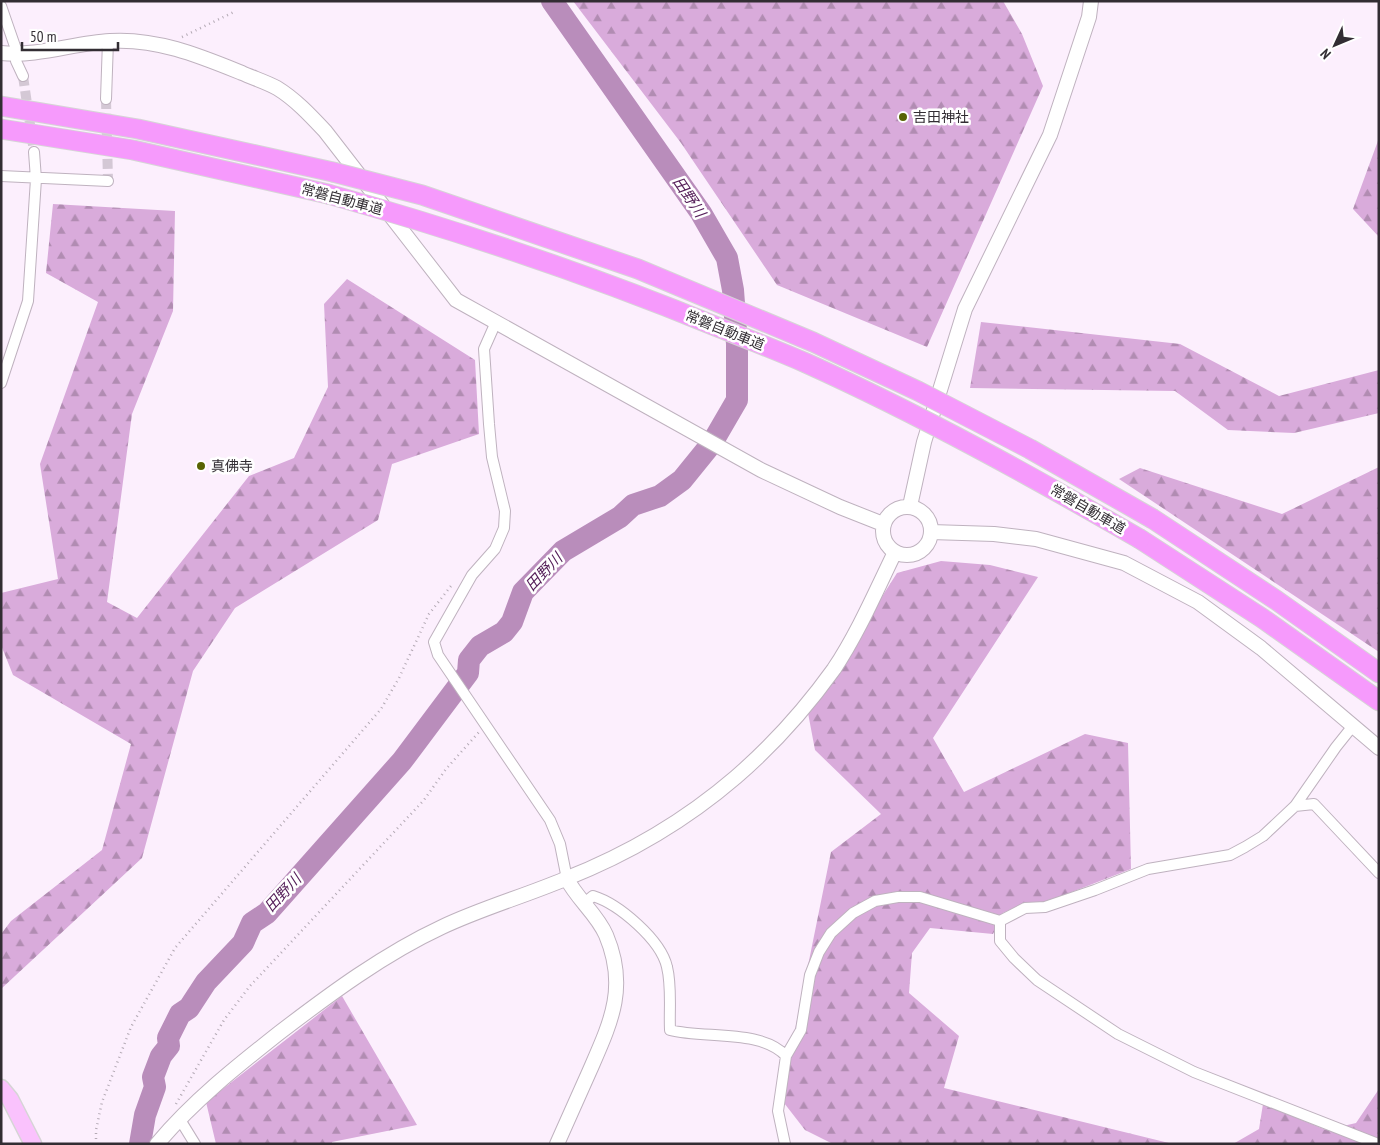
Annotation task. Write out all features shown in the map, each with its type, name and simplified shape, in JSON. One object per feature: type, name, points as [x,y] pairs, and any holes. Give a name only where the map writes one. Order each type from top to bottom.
[{"type":"highway","name":"常磐自動車道","points":[[1,106],[138,129],[333,172],[422,195],[629,265],[804,338],[918,391],[1021,444],[1153,519],[1276,600],[1379,673]]},
{"type":"highway","name":"常磐自動車道","points":[[1,129],[133,150],[328,194],[513,250],[630,291],[804,362],[914,414],[1002,460],[1140,539],[1262,618],[1379,701]]},
{"type":"main road","points":[[1,1088],[10,1099],[33,1144]]},
{"type":"street","points":[[910,506],[924,442],[965,309],[1050,136],[1089,17],[1091,1]]},
{"type":"street","points":[[1,6],[18,55],[16,61],[23,76]]},
{"type":"street","points":[[1,53],[18,55],[108,41],[142,42],[165,46],[203,57],[276,88],[304,108],[371,187],[418,254],[456,300],[747,463],[840,508],[883,524]]},
{"type":"street","points":[[106,99],[108,41]]},
{"type":"street","points":[[1,383],[28,301],[36,179],[34,152]]},
{"type":"street","points":[[1,176],[108,181]]},
{"type":"street","points":[[496,322],[484,349],[492,457],[505,511],[504,528],[495,548],[472,575],[434,642],[438,655],[462,693],[486,725],[550,820],[560,844],[566,879],[583,904],[599,921],[616,967],[615,1006],[609,1028],[557,1144]]},
{"type":"street","points":[[910,506],[923,512],[930,525],[931,532],[927,545],[916,554],[908,555],[895,552],[885,543],[883,524],[890,512],[896,508],[910,506]]},
{"type":"street","points":[[931,532],[994,534],[1036,539],[1124,563],[1198,602],[1261,648],[1379,748]]},
{"type":"street","points":[[157,1144],[179,1118],[233,1069],[336,989],[440,928],[566,879],[624,852],[676,821],[736,777],[792,723],[835,667],[895,552]]},
{"type":"street","points":[[784,1144],[778,1111],[786,1056],[801,1030],[810,975],[819,952],[831,933],[852,913],[875,902],[898,897],[920,897],[1000,921],[1025,908],[1045,907],[1148,869],[1230,854],[1263,836],[1295,806],[1352,727]]},
{"type":"street","points":[[1295,806],[1314,804],[1379,873]]},
{"type":"street","points":[[583,904],[593,896],[602,899],[642,929],[658,948],[667,967],[670,1030],[770,1044],[786,1056]]},
{"type":"street","points":[[1000,921],[1000,941],[1014,958],[1037,980],[1118,1034],[1194,1072],[1378,1144]]},
{"type":"street","points":[[179,1118],[195,1144]]},
{"type":"path","points":[[165,46],[236,11]]},
{"type":"path","points":[[96,1144],[96,1130],[102,1102],[131,1027],[175,948],[381,709],[399,678],[429,614],[453,585]]},
{"type":"path","points":[[179,1118],[175,1102],[224,1020],[250,986],[424,800],[446,769],[486,725]]},
{"type":"green space","points":[[573,1],[1003,1],[1022,34],[1043,86],[927,347],[777,285],[681,143]]},
{"type":"green space","points":[[1379,138],[1379,237],[1353,209]]},
{"type":"green space","points":[[53,204],[175,211],[173,311],[132,414],[107,602],[137,618],[249,476],[294,458],[328,387],[324,304],[347,279],[475,360],[479,434],[392,464],[378,520],[235,608],[193,671],[142,858],[1,989],[1,934],[11,921],[102,850],[131,744],[13,675],[1,645],[1,593],[58,579],[40,464],[98,302],[46,273]]},
{"type":"green space","points":[[981,322],[1180,344],[1279,396],[1379,370],[1379,413],[1294,433],[1228,430],[1175,391],[970,388]]},
{"type":"green space","points":[[1379,467],[1379,652],[1119,479],[1140,468],[1282,514]]},
{"type":"green space","points":[[941,561],[990,565],[1038,577],[933,738],[964,792],[1085,734],[1128,743],[1131,869],[1046,902],[1022,904],[1003,913],[993,934],[930,928],[912,953],[909,993],[959,1036],[944,1088],[1173,1144],[833,1144],[805,1130],[781,1099],[831,852],[881,814],[815,750],[808,713],[897,573]]},
{"type":"green space","points":[[342,996],[417,1125],[332,1142],[332,1144],[216,1144],[206,1102]]},
{"type":"green space","points":[[1379,1089],[1379,1144],[1233,1144],[1259,1129],[1263,1104],[1326,1130],[1356,1123]]},
{"type":"waterway","name":"田野川","points":[[140,1144],[145,1115],[155,1087],[153,1077],[161,1056],[169,1046],[168,1038],[180,1014],[189,1008],[206,982],[243,943],[252,923],[267,913],[402,761],[468,673],[469,660],[480,646],[504,632],[512,622],[523,592],[563,551],[620,517],[633,505],[660,496],[682,480],[712,443],[737,400],[737,344],[733,290],[727,258],[701,213],[552,1]]},
{"type":"tunnel","points":[[23,76],[34,152]]},
{"type":"tunnel","points":[[106,99],[108,181]]},
{"type":"place","name":"吉田神社","points":[[903,117]]},
{"type":"place","name":"真佛寺","points":[[201,466]]}]
